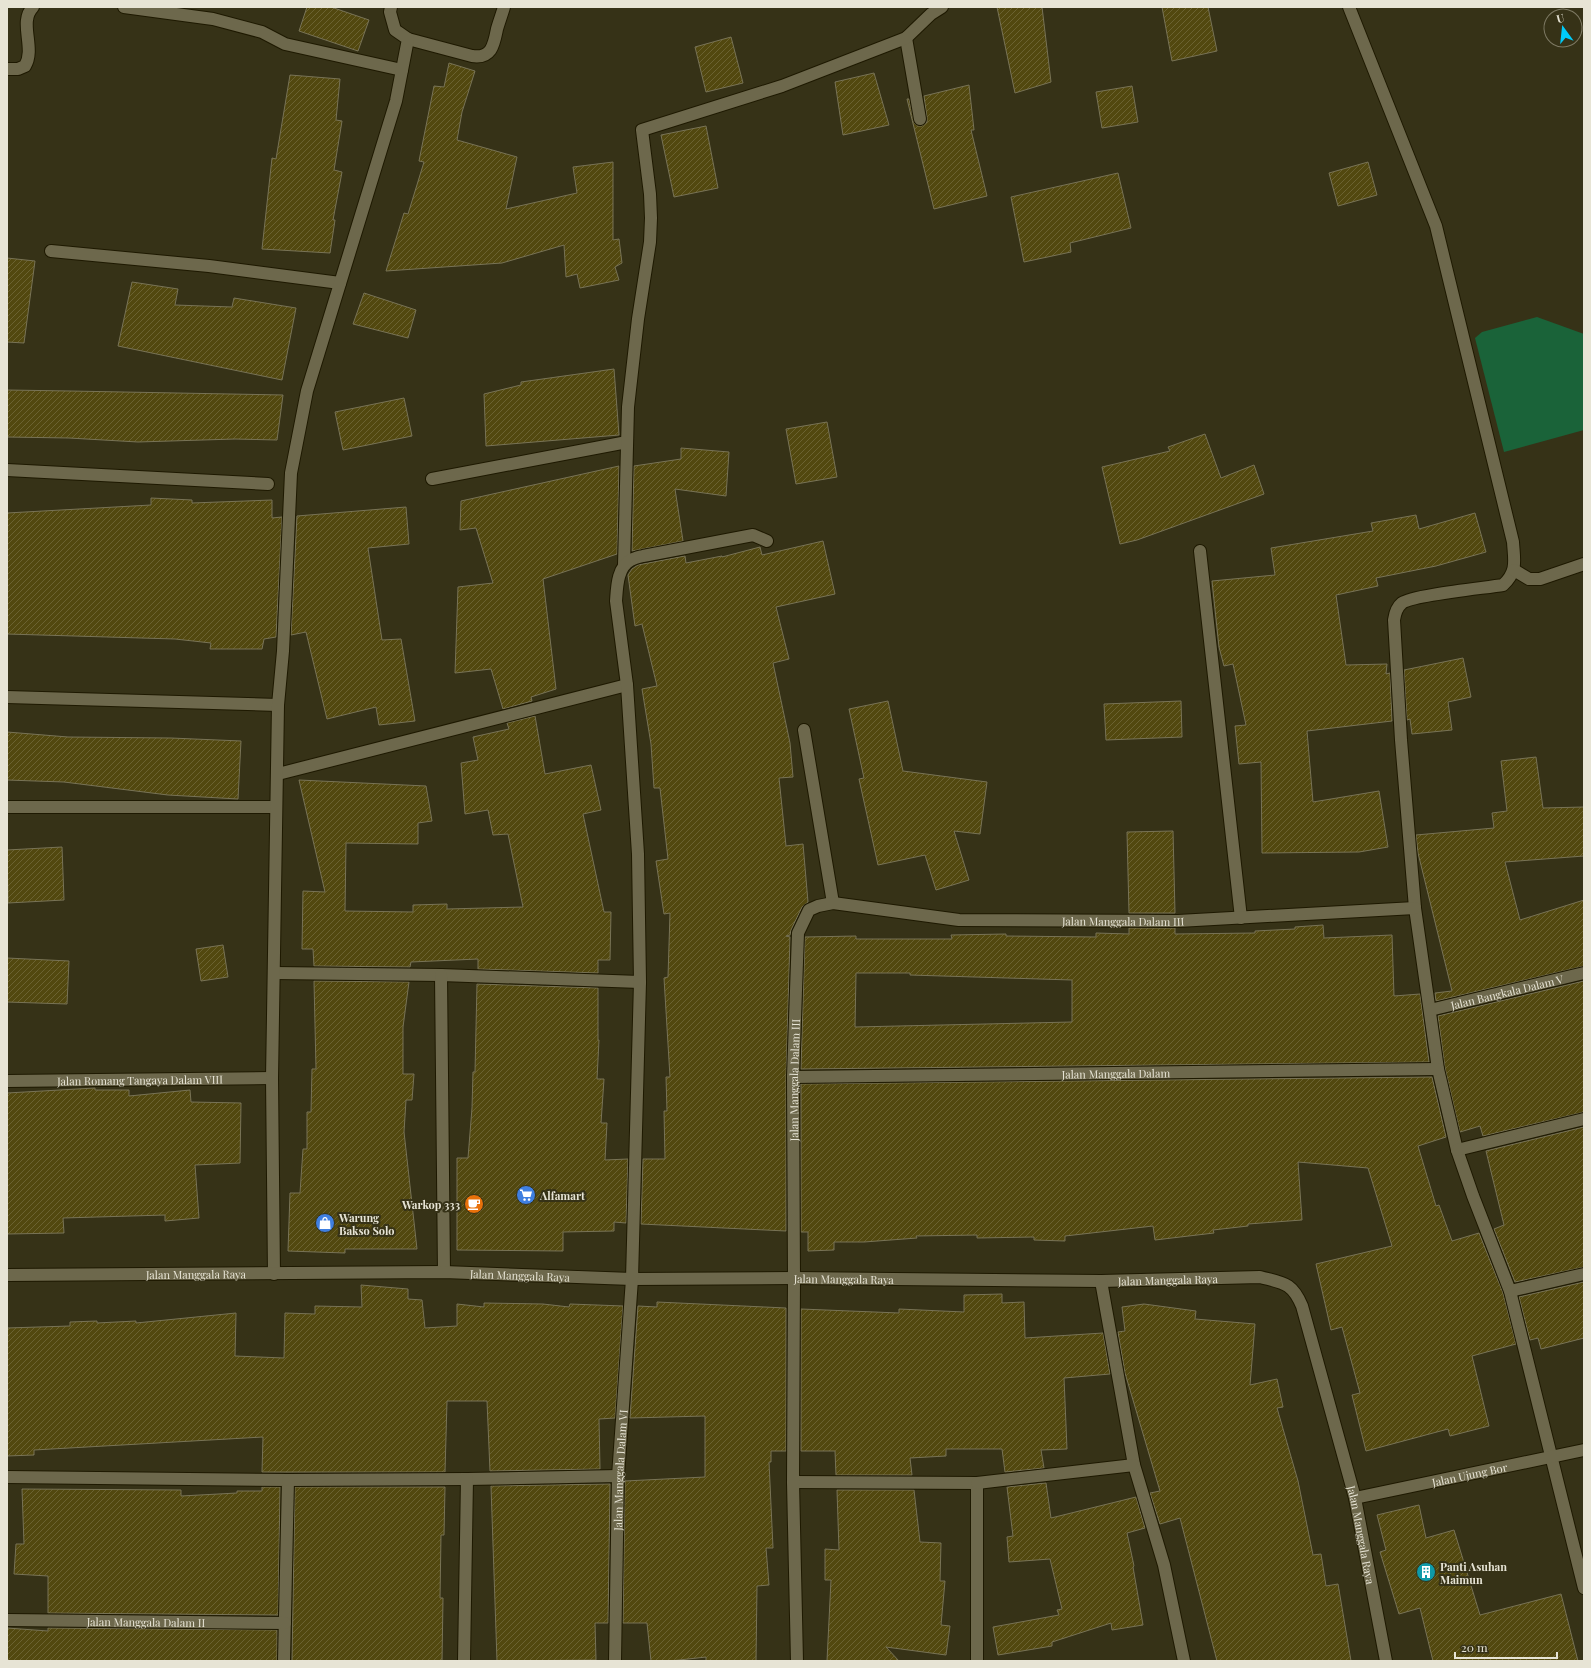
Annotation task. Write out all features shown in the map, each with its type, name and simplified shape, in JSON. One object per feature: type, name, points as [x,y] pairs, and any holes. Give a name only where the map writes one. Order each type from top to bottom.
[{"type":"street","points":[[7,69],[25,66],[29,59],[26,16],[32,7]]},
{"type":"street","points":[[124,7],[213,19],[262,32],[285,44],[402,70]]},
{"type":"street","points":[[391,7],[390,12],[395,30],[408,39],[472,56],[481,56],[488,53],[495,44],[504,7]]},
{"type":"street","points":[[920,119],[906,38],[931,14],[942,7]]},
{"type":"street","points":[[1349,7],[1436,226],[1513,542],[1514,570],[1510,579],[1503,586],[1418,598],[1403,603],[1395,613],[1394,620],[1401,740],[1415,908],[1438,1069],[1457,1150],[1510,1292],[1550,1458],[1584,1588]]},
{"type":"street","name":"Jalan Manggala Dalam VI","points":[[615,1661],[618,1476],[632,1279],[640,982],[638,854],[627,685],[616,601],[618,580],[624,565],[628,406],[635,343],[650,242],[650,202],[642,130],[782,86],[906,38]]},
{"type":"street","points":[[274,1274],[272,1078],[278,705],[283,651],[291,473],[307,391],[396,102],[408,39]]},
{"type":"street","points":[[51,251],[209,266],[340,283]]},
{"type":"street","points":[[432,480],[627,442]]},
{"type":"street","points":[[7,470],[268,484]]},
{"type":"street","points":[[624,565],[630,560],[643,556],[753,535],[767,541]]},
{"type":"street","points":[[1200,550],[1241,918]]},
{"type":"street","points":[[1514,570],[1528,579],[1540,579],[1584,564]]},
{"type":"street","points":[[278,774],[627,685]]},
{"type":"street","points":[[7,697],[278,705]]},
{"type":"street","points":[[804,730],[833,903]]},
{"type":"street","points":[[7,807],[276,807]]},
{"type":"street","name":"Jalan Manggala Dalam III","points":[[797,1661],[793,1482],[793,1077],[798,933],[810,910],[818,906],[833,903],[858,905],[959,920],[1178,921],[1415,908]]},
{"type":"street","points":[[274,973],[441,975],[640,982]]},
{"type":"street","name":"Jalan Bangkala Dalam V","points":[[1430,1010],[1584,973]]},
{"type":"street","points":[[441,975],[444,1272]]},
{"type":"street","name":"Jalan Manggala Dalam","points":[[793,1077],[1438,1069]]},
{"type":"street","name":"Jalan Romang Tangaya Dalam VIII","points":[[7,1081],[272,1078]]},
{"type":"street","points":[[1457,1150],[1584,1119]]},
{"type":"street","name":"Jalan Manggala Raya","points":[[7,1275],[444,1272],[632,1279],[794,1278],[1101,1281],[1260,1277],[1285,1284],[1297,1293],[1302,1306],[1355,1498],[1386,1661]]},
{"type":"street","points":[[1510,1292],[1584,1274]]},
{"type":"street","points":[[1101,1281],[1134,1465],[1164,1565],[1184,1661]]},
{"type":"street","name":"Jalan Ujung Bor","points":[[1355,1498],[1584,1450]]},
{"type":"street","points":[[793,1482],[977,1483],[1134,1465]]},
{"type":"street","points":[[7,1477],[288,1480],[618,1476]]},
{"type":"street","points":[[464,1661],[467,1479]]},
{"type":"street","points":[[284,1661],[288,1480]]},
{"type":"street","points":[[977,1483],[977,1661]]},
{"type":"street","name":"Jalan Manggala Dalam II","points":[[7,1620],[285,1623]]},
{"type":"green space","points":[[1537,317],[1584,334],[1584,430],[1504,452],[1475,338],[1482,332]]},
{"type":"building","points":[[307,7],[331,7],[369,20],[358,51],[299,31]]},
{"type":"building","points":[[997,7],[1042,7],[1051,82],[1015,93]]},
{"type":"building","points":[[1162,7],[1208,7],[1217,51],[1172,61]]},
{"type":"building","points":[[731,37],[743,83],[706,92],[695,47]]},
{"type":"building","points":[[449,63],[475,71],[462,112],[457,140],[517,157],[506,209],[577,193],[573,167],[613,162],[613,240],[619,239],[622,263],[615,267],[619,280],[580,288],[577,274],[566,277],[564,245],[502,263],[386,271],[404,213],[408,214],[424,162],[419,161],[434,86],[444,87]]},
{"type":"building","points":[[874,73],[889,125],[843,135],[835,82]]},
{"type":"building","points":[[290,75],[340,79],[336,120],[342,121],[334,170],[342,172],[333,220],[335,220],[330,253],[262,249],[272,158],[276,159]]},
{"type":"building","points":[[969,85],[974,130],[971,130],[987,196],[934,209],[907,99],[909,99],[914,123],[918,126],[922,126],[927,122],[924,96]]},
{"type":"building","points":[[1132,86],[1138,122],[1102,128],[1096,92]]},
{"type":"building","points":[[706,126],[718,188],[674,197],[661,135]]},
{"type":"building","points":[[1368,162],[1377,195],[1338,206],[1329,173]]},
{"type":"building","points":[[1118,173],[1131,228],[1070,243],[1071,252],[1024,262],[1011,197]]},
{"type":"building","points":[[7,258],[35,261],[24,343],[7,342]]},
{"type":"building","points":[[132,282],[178,289],[175,305],[232,307],[234,298],[296,308],[282,380],[118,346]]},
{"type":"building","points":[[364,293],[416,310],[408,338],[353,324]]},
{"type":"building","points":[[614,369],[619,435],[486,446],[484,394],[521,385],[521,382]]},
{"type":"building","points":[[7,390],[283,395],[277,440],[235,439],[138,442],[69,438],[7,437]]},
{"type":"building","points":[[404,398],[412,436],[343,450],[335,412]]},
{"type":"building","points":[[827,422],[837,477],[796,484],[786,429]]},
{"type":"building","points":[[1205,434],[1221,478],[1254,465],[1264,494],[1137,540],[1120,544],[1102,467],[1170,451],[1168,447]]},
{"type":"building","points":[[681,448],[729,452],[726,496],[675,489],[683,541],[632,551],[634,466],[681,459]]},
{"type":"building","points":[[619,466],[617,554],[543,579],[556,689],[531,697],[532,701],[503,709],[491,669],[455,673],[458,587],[493,583],[476,528],[460,530],[461,501]]},
{"type":"building","points":[[151,498],[192,500],[192,503],[272,500],[272,518],[282,517],[276,637],[264,639],[262,649],[210,649],[211,643],[175,639],[7,634],[7,513],[151,505]]},
{"type":"building","points":[[406,507],[409,544],[368,548],[382,640],[401,639],[415,721],[379,725],[376,707],[327,719],[306,632],[291,635],[297,516]]},
{"type":"building","points":[[1475,513],[1486,552],[1436,566],[1376,578],[1378,586],[1336,595],[1346,665],[1387,664],[1386,674],[1390,673],[1392,721],[1307,731],[1313,802],[1379,791],[1388,847],[1359,852],[1262,853],[1261,762],[1239,764],[1235,726],[1246,725],[1233,664],[1224,666],[1219,647],[1212,581],[1275,575],[1271,548],[1373,531],[1371,523],[1416,515],[1419,529]]},
{"type":"building","points":[[823,541],[835,594],[776,607],[789,659],[773,663],[790,743],[793,777],[779,778],[786,846],[803,844],[808,902],[802,907],[790,935],[786,936],[790,937],[786,1077],[786,1231],[641,1224],[643,1159],[665,1159],[664,1111],[667,1111],[666,1077],[670,1077],[664,978],[668,977],[670,913],[664,914],[656,861],[668,859],[660,788],[654,788],[651,744],[642,689],[657,686],[642,624],[635,626],[628,575],[632,569],[638,565],[685,556],[686,563],[722,557],[760,547],[762,555]]},
{"type":"building","points":[[1463,658],[1471,697],[1448,702],[1452,730],[1412,734],[1410,719],[1407,720],[1404,670]]},
{"type":"building","points":[[888,701],[903,771],[987,782],[980,834],[954,831],[969,880],[936,890],[925,855],[878,865],[859,779],[864,778],[849,709]]},
{"type":"building","points":[[1181,701],[1182,737],[1106,740],[1104,704]]},
{"type":"building","points":[[535,716],[545,774],[591,765],[601,810],[583,814],[604,912],[611,912],[610,960],[598,960],[598,973],[478,969],[478,959],[411,962],[410,967],[314,966],[313,949],[302,949],[303,891],[325,892],[299,780],[426,786],[432,821],[418,823],[418,844],[346,843],[345,911],[413,912],[413,905],[447,904],[447,909],[523,907],[508,834],[493,835],[488,810],[465,814],[461,763],[478,760],[473,737],[509,729],[507,723]]},
{"type":"building","points":[[7,732],[68,737],[171,738],[241,741],[238,799],[168,795],[64,782],[7,780]]},
{"type":"building","points":[[1536,757],[1543,808],[1584,807],[1584,856],[1505,862],[1520,920],[1584,900],[1584,966],[1436,1001],[1435,993],[1452,991],[1418,853],[1416,835],[1494,828],[1492,813],[1507,811],[1501,761]]},
{"type":"building","points":[[1173,831],[1175,913],[1129,913],[1127,832]]},
{"type":"building","points":[[62,847],[64,900],[8,903],[7,850]]},
{"type":"building","points":[[1323,925],[1324,938],[1392,935],[1394,996],[1420,994],[1429,1062],[801,1069],[805,937],[856,936],[856,939],[952,939],[951,935],[1006,934],[1006,936],[1096,937],[1096,933],[1129,934],[1129,928],[1175,928],[1175,934],[1255,933],[1255,931],[1295,929],[1295,927]],"holes":[[[856,973],[910,973],[910,975],[1072,980],[1072,1022],[855,1027]]]},
{"type":"building","points":[[223,945],[228,977],[201,981],[196,949]]},
{"type":"building","points":[[7,958],[69,961],[67,1004],[7,1002]]},
{"type":"building","points":[[314,981],[409,982],[403,1027],[403,1074],[414,1074],[412,1100],[406,1100],[404,1132],[417,1249],[345,1249],[345,1253],[288,1251],[290,1193],[300,1193],[303,1149],[307,1149],[307,1112],[311,1112],[312,1069],[316,1069]]},
{"type":"building","points":[[1584,981],[1584,1112],[1483,1136],[1480,1126],[1460,1132],[1445,1068],[1438,1016]]},
{"type":"building","points":[[477,984],[598,988],[599,1040],[597,1079],[604,1079],[601,1123],[607,1123],[605,1160],[628,1159],[626,1223],[614,1222],[614,1231],[563,1232],[563,1251],[457,1250],[457,1158],[468,1158],[473,1072],[475,1072]]},
{"type":"building","points":[[1432,1077],[1446,1137],[1418,1146],[1436,1206],[1439,1205],[1452,1241],[1479,1233],[1503,1293],[1516,1344],[1472,1356],[1489,1426],[1450,1436],[1448,1429],[1366,1451],[1352,1395],[1360,1393],[1342,1327],[1331,1330],[1316,1264],[1392,1246],[1368,1168],[1298,1162],[1302,1220],[1248,1224],[1248,1226],[1213,1230],[1214,1233],[1155,1240],[1153,1226],[1065,1236],[1065,1241],[1034,1240],[1034,1237],[977,1238],[977,1235],[916,1236],[917,1238],[864,1242],[834,1242],[834,1250],[808,1251],[808,1232],[801,1232],[801,1084]]},
{"type":"building","points":[[95,1088],[95,1090],[129,1090],[129,1096],[190,1090],[191,1102],[241,1103],[240,1163],[195,1165],[199,1218],[165,1221],[165,1215],[63,1218],[64,1233],[7,1234],[7,1093]]},
{"type":"building","points":[[1584,1127],[1584,1267],[1515,1282],[1494,1229],[1504,1225],[1486,1151]]},
{"type":"building","points":[[1584,1282],[1584,1338],[1541,1349],[1538,1338],[1530,1340],[1519,1297]]},
{"type":"building","points":[[361,1285],[408,1289],[408,1299],[422,1300],[425,1328],[457,1326],[457,1304],[484,1307],[484,1303],[543,1304],[569,1307],[570,1304],[623,1306],[615,1418],[599,1419],[600,1469],[490,1471],[487,1401],[447,1401],[445,1472],[262,1472],[263,1437],[34,1450],[34,1455],[7,1456],[7,1328],[70,1326],[70,1322],[97,1321],[97,1323],[136,1321],[136,1323],[236,1313],[235,1356],[284,1358],[285,1313],[315,1314],[315,1306],[362,1307]]},
{"type":"building","points":[[1002,1294],[1002,1303],[1024,1302],[1025,1338],[1103,1333],[1110,1374],[1064,1378],[1067,1449],[1041,1450],[1044,1468],[1005,1472],[1002,1449],[946,1449],[946,1456],[910,1458],[912,1475],[836,1475],[835,1451],[801,1451],[801,1309],[899,1313],[899,1309],[964,1312],[964,1295]]},
{"type":"building","points":[[657,1302],[786,1308],[786,1451],[771,1451],[771,1462],[769,1462],[773,1548],[766,1548],[769,1585],[757,1586],[756,1661],[706,1661],[706,1657],[670,1661],[651,1661],[647,1623],[623,1623],[625,1481],[705,1477],[705,1416],[630,1418],[638,1306],[657,1307]]},
{"type":"building","points":[[1144,1304],[1196,1311],[1195,1319],[1255,1324],[1250,1385],[1277,1379],[1283,1407],[1277,1408],[1298,1481],[1313,1555],[1321,1554],[1326,1586],[1338,1584],[1351,1661],[1217,1661],[1180,1518],[1160,1524],[1150,1493],[1160,1491],[1125,1373],[1118,1332],[1125,1331],[1122,1307]]},
{"type":"building","points":[[1046,1483],[1051,1518],[1136,1497],[1145,1528],[1127,1533],[1134,1566],[1143,1625],[1112,1630],[1111,1623],[1052,1642],[1052,1646],[998,1655],[993,1627],[1059,1615],[1057,1610],[1062,1609],[1050,1559],[1009,1562],[1007,1537],[1013,1536],[1007,1487]]},
{"type":"building","points":[[610,1484],[608,1623],[595,1623],[596,1660],[497,1661],[491,1486]]},
{"type":"building","points":[[262,1487],[280,1487],[278,1615],[48,1613],[48,1576],[14,1574],[16,1544],[24,1544],[22,1489],[181,1490],[181,1496],[237,1493],[237,1491],[262,1491]]},
{"type":"building","points":[[295,1487],[445,1487],[444,1535],[441,1535],[440,1598],[443,1598],[442,1661],[292,1661]]},
{"type":"building","points":[[837,1490],[914,1490],[920,1542],[941,1543],[940,1581],[945,1581],[941,1625],[950,1626],[946,1655],[886,1647],[899,1661],[827,1661],[831,1580],[825,1580],[825,1549],[839,1550]]},
{"type":"building","points":[[1419,1505],[1426,1538],[1454,1530],[1480,1615],[1561,1594],[1578,1661],[1433,1661],[1420,1608],[1399,1614],[1380,1552],[1386,1550],[1377,1515]]},
{"type":"building","points":[[7,1628],[48,1631],[48,1628],[277,1630],[277,1661],[7,1661]]},
{"type":"place","name":"Alfamart","points":[[526,1195]]},
{"type":"place","name":"Warkop 333","points":[[474,1204]]},
{"type":"place","name":"Warung Bakso Solo","points":[[325,1223]]},
{"type":"place","name":"Panti Asuhan Maimun","points":[[1426,1572]]}]
